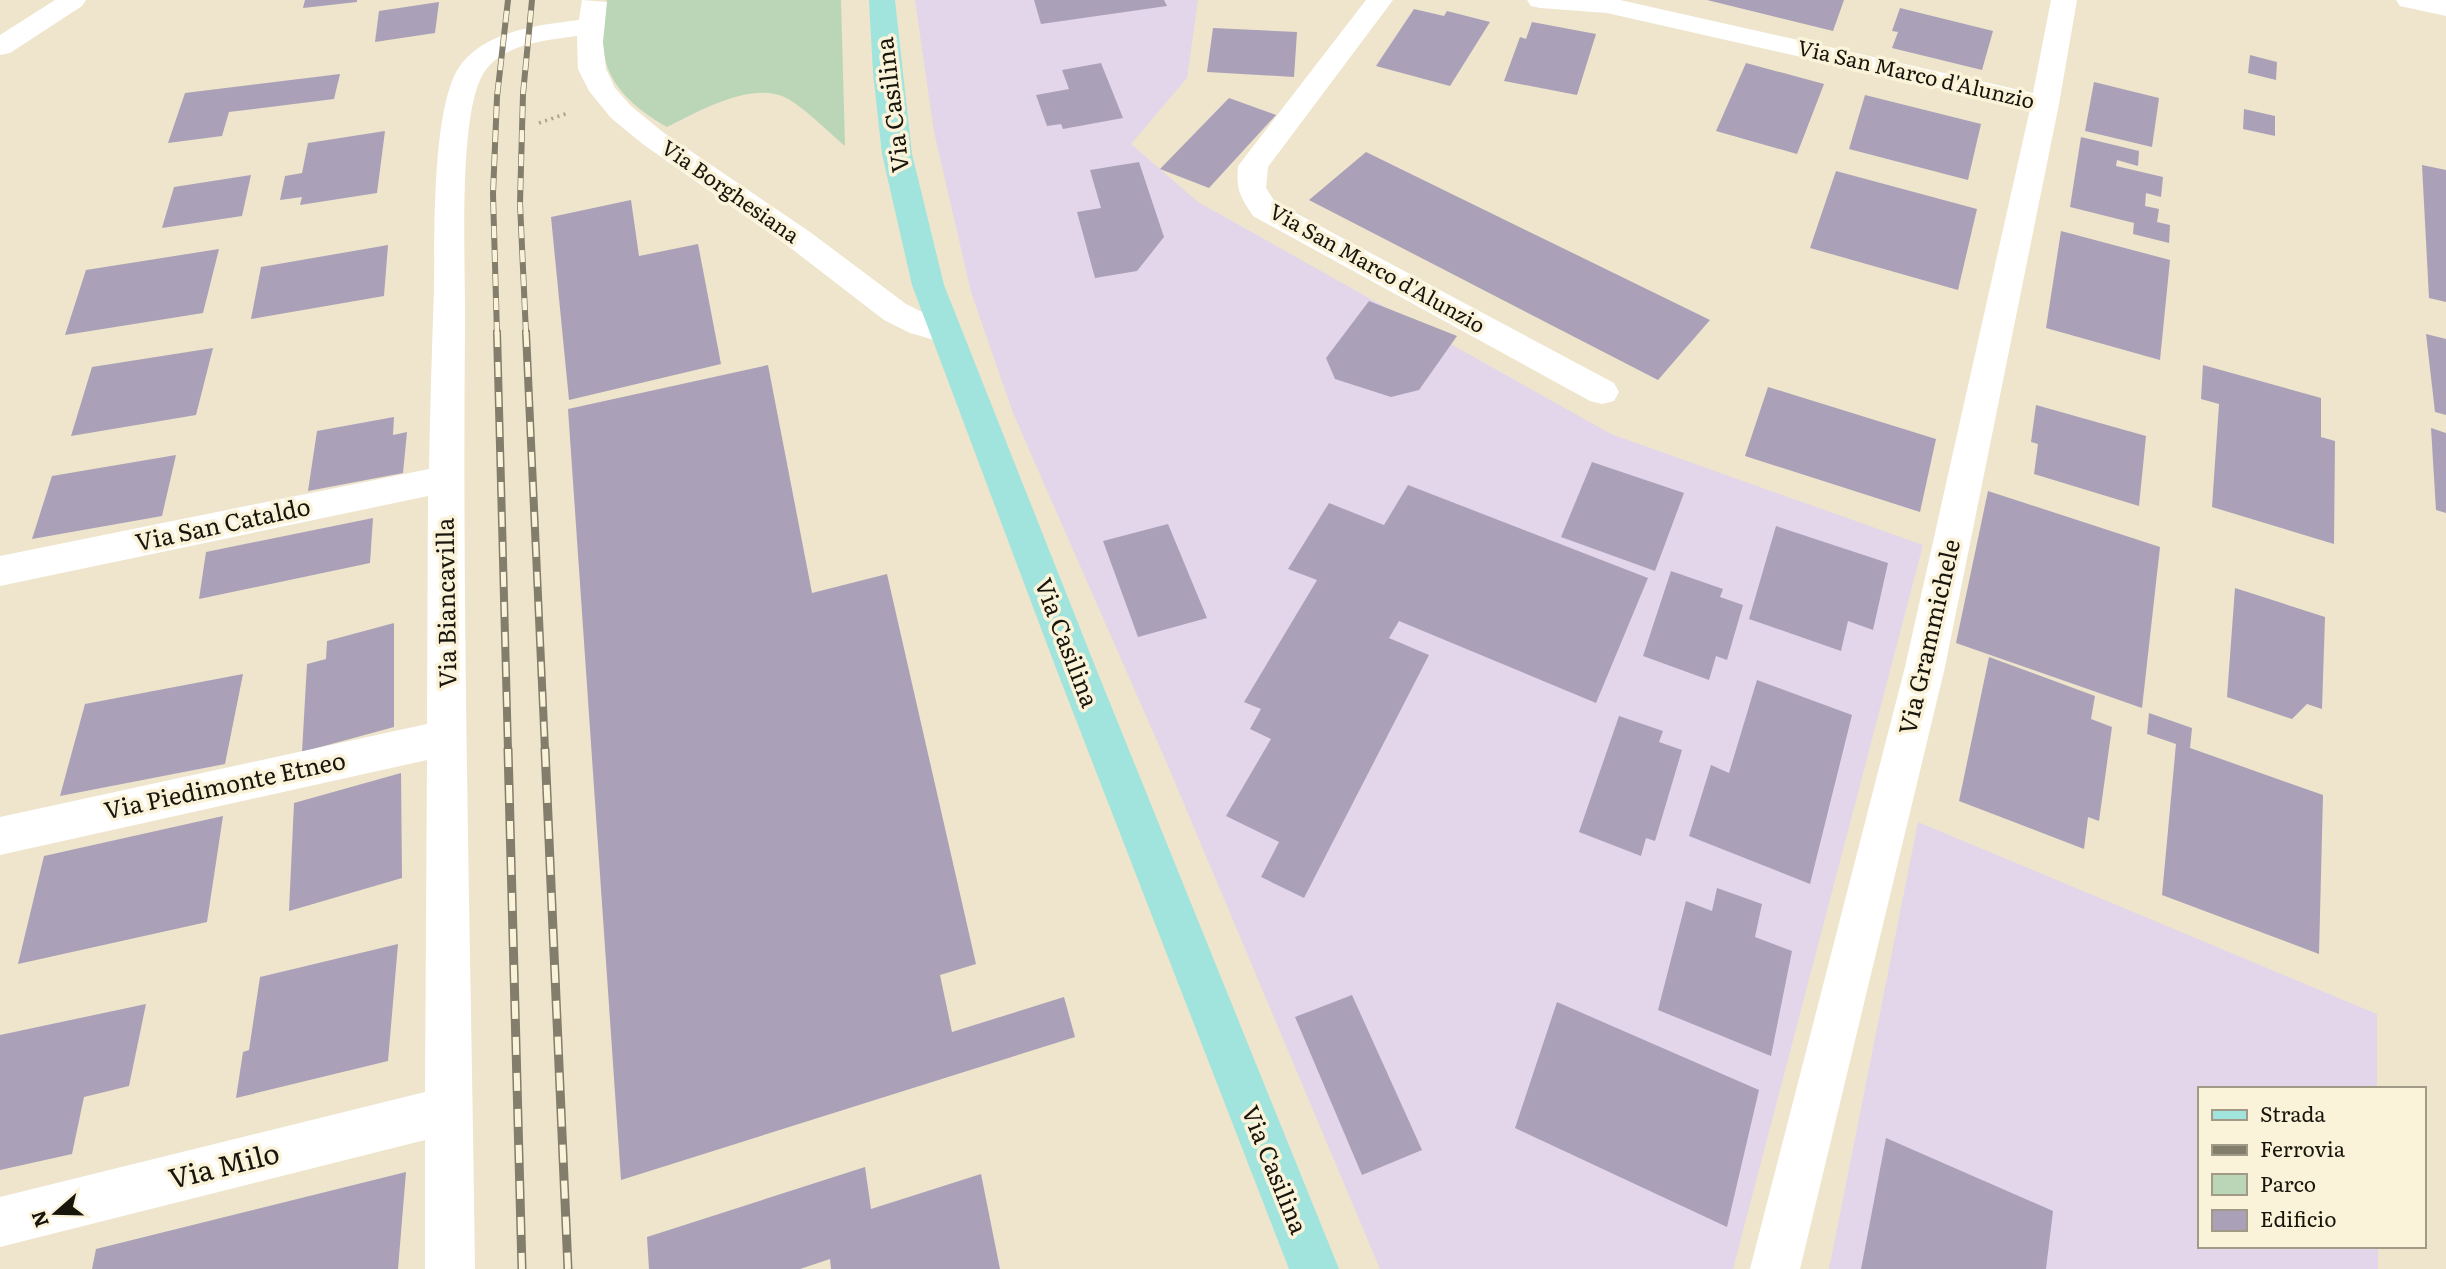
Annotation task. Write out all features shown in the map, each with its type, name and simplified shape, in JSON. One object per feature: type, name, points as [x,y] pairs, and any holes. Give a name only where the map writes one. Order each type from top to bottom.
[{"type":"main road","name":"Via Casilina","points":[[882,0],[897,154],[920,255],[945,332],[1314,1269]]},
{"type":"street","points":[[0,47],[23,19],[73,0]]},
{"type":"street","name":"Via San Marco d'Alunzio","points":[[1380,0],[1253,166],[1251,188],[1264,209],[1602,392]]},
{"type":"street","name":"Via San Marco d'Alunzio","points":[[1541,0],[1607,5],[2045,104]]},
{"type":"street","name":"Via Grammichele","points":[[1775,1269],[1925,667],[2045,104],[2064,0]]},
{"type":"street","points":[[2409,0],[2446,8]]},
{"type":"street","name":"Via Borghesiana","points":[[593,13],[592,69],[603,91],[621,112],[654,139],[799,239],[895,312],[921,325],[945,332]]},
{"type":"street","name":"Via Biancavilla","points":[[450,1269],[446,479],[452,163],[464,83],[473,67],[499,47],[593,13]]},
{"type":"street","name":"Via San Cataldo","points":[[0,571],[446,479]]},
{"type":"street","name":"Via Piedimonte Etneo","points":[[0,836],[449,737]]},
{"type":"street","name":"Via Milo","points":[[0,1223],[449,1110]]},
{"type":"shaded area","points":[[915,0],[1198,0],[1187,78],[1131,144],[1198,202],[1611,434],[1923,545],[1733,1269],[1380,1269],[1168,766],[1013,413],[971,292],[934,132]]},
{"type":"shaded area","points":[[1918,822],[2377,1014],[2377,1087],[2198,1087],[2198,1248],[2378,1248],[2378,1269],[1829,1269]]},
{"type":"green space","points":[[607,0],[841,0],[845,146],[797,105],[776,94],[761,93],[728,99],[667,127],[633,103],[611,76],[602,42]]},
{"type":"building","points":[[305,0],[357,0],[357,2],[303,8]]},
{"type":"building","points":[[1034,0],[1164,0],[1167,6],[1041,24]]},
{"type":"building","points":[[1707,0],[1844,0],[1833,31]]},
{"type":"building","points":[[439,2],[435,33],[375,42],[379,11]]},
{"type":"building","points":[[1900,8],[1993,31],[1982,70],[1892,48],[1898,32],[1892,31]]},
{"type":"building","points":[[1414,9],[1444,16],[1447,11],[1490,22],[1450,86],[1376,66]]},
{"type":"building","points":[[1532,22],[1596,34],[1577,95],[1504,81],[1520,37],[1526,39]]},
{"type":"building","points":[[1213,28],[1297,32],[1294,77],[1207,72]]},
{"type":"building","points":[[2250,55],[2277,62],[2276,80],[2248,73]]},
{"type":"building","points":[[1101,63],[1123,118],[1063,129],[1061,124],[1047,126],[1036,95],[1069,89],[1062,70]]},
{"type":"building","points":[[1746,63],[1824,84],[1797,154],[1716,131]]},
{"type":"building","points":[[340,74],[334,99],[229,112],[222,136],[168,143],[185,93]]},
{"type":"building","points":[[2094,82],[2159,98],[2152,147],[2085,131]]},
{"type":"building","points":[[1865,95],[1981,124],[1968,180],[1849,149]]},
{"type":"building","points":[[1229,98],[1276,115],[1209,188],[1160,169]]},
{"type":"building","points":[[2244,109],[2275,116],[2275,136],[2243,129]]},
{"type":"building","points":[[385,131],[377,193],[300,205],[302,197],[280,200],[285,176],[302,173],[308,143]]},
{"type":"building","points":[[2081,137],[2139,151],[2138,166],[2117,160],[2116,166],[2163,177],[2161,197],[2146,193],[2145,206],[2159,209],[2157,222],[2170,225],[2169,243],[2133,234],[2134,223],[2070,207]]},
{"type":"building","points":[[1366,152],[1710,320],[1658,380],[1309,200]]},
{"type":"building","points":[[1139,162],[1164,237],[1137,271],[1095,278],[1077,212],[1101,208],[1090,170]]},
{"type":"building","points":[[2422,165],[2446,170],[2446,302],[2429,298]]},
{"type":"building","points":[[1836,171],[1977,209],[1958,290],[1810,248]]},
{"type":"building","points":[[251,175],[242,216],[162,228],[174,187]]},
{"type":"building","points":[[631,200],[639,256],[698,244],[721,364],[569,400],[551,217]]},
{"type":"building","points":[[2061,231],[2170,260],[2160,360],[2046,328]]},
{"type":"building","points":[[388,245],[384,296],[251,319],[261,267]]},
{"type":"building","points":[[219,249],[203,313],[65,335],[86,270]]},
{"type":"building","points":[[1369,301],[1457,336],[1419,390],[1391,397],[1335,379],[1326,358]]},
{"type":"building","points":[[2426,334],[2446,339],[2446,415],[2435,412]]},
{"type":"building","points":[[213,348],[196,415],[71,436],[92,367]]},
{"type":"building","points":[[768,365],[812,593],[887,574],[976,964],[940,975],[952,1032],[1064,997],[1075,1037],[621,1180],[568,409]]},
{"type":"building","points":[[2203,365],[2321,398],[2321,437],[2335,441],[2334,544],[2212,507],[2219,404],[2201,399]]},
{"type":"building","points":[[1768,387],[1936,439],[1920,512],[1745,456]]},
{"type":"building","points":[[2036,405],[2146,436],[2139,506],[2034,474],[2038,444],[2031,442]]},
{"type":"building","points":[[394,417],[393,435],[407,432],[403,473],[308,491],[317,431]]},
{"type":"building","points":[[2431,428],[2446,433],[2446,513],[2436,510]]},
{"type":"building","points":[[176,455],[162,516],[32,539],[52,476]]},
{"type":"building","points":[[1592,462],[1684,493],[1655,571],[1561,537]]},
{"type":"building","points":[[1408,485],[1648,578],[1596,703],[1399,621],[1389,638],[1429,655],[1304,898],[1261,877],[1279,842],[1226,816],[1271,739],[1250,729],[1261,709],[1244,702],[1317,580],[1288,569],[1329,503],[1384,525]]},
{"type":"building","points":[[1988,491],[2160,547],[2142,708],[1956,643]]},
{"type":"building","points":[[373,518],[370,563],[199,599],[206,552]]},
{"type":"building","points":[[1168,524],[1207,618],[1138,637],[1103,541]]},
{"type":"building","points":[[1776,526],[1888,563],[1873,630],[1848,621],[1841,651],[1749,619]]},
{"type":"building","points":[[1671,571],[1723,589],[1720,597],[1743,605],[1727,660],[1716,656],[1709,680],[1643,656]]},
{"type":"building","points":[[2235,588],[2325,617],[2322,709],[2307,704],[2292,719],[2227,697]]},
{"type":"building","points":[[394,623],[394,727],[302,752],[307,664],[326,659],[327,641]]},
{"type":"building","points":[[1989,657],[2095,696],[2091,719],[2112,727],[2099,821],[2088,817],[2084,849],[1959,801]]},
{"type":"building","points":[[243,674],[225,764],[60,796],[85,704]]},
{"type":"building","points":[[1757,680],[1852,715],[1810,884],[1689,836],[1711,765],[1729,773]]},
{"type":"building","points":[[2149,713],[2192,728],[2190,748],[2323,795],[2319,954],[2162,895],[2176,744],[2147,734]]},
{"type":"building","points":[[1619,716],[1663,731],[1659,742],[1682,750],[1655,841],[1646,838],[1641,856],[1579,832]]},
{"type":"building","points":[[401,773],[402,878],[289,911],[294,803]]},
{"type":"building","points":[[223,816],[207,922],[18,964],[44,856]]},
{"type":"building","points":[[1717,888],[1762,904],[1755,937],[1792,951],[1771,1056],[1658,1010],[1686,901],[1712,911]]},
{"type":"building","points":[[398,944],[388,1061],[236,1098],[243,1052],[249,1050],[260,977]]},
{"type":"building","points":[[1352,995],[1422,1150],[1362,1175],[1295,1017]]},
{"type":"building","points":[[1557,1002],[1759,1090],[1727,1227],[1515,1128]]},
{"type":"building","points":[[146,1004],[129,1086],[84,1097],[72,1154],[0,1170],[0,1035]]},
{"type":"building","points":[[1886,1138],[2053,1211],[2046,1269],[1861,1269]]},
{"type":"building","points":[[865,1167],[871,1209],[981,1174],[1000,1269],[831,1269],[830,1259],[800,1269],[649,1269],[647,1237]]},
{"type":"building","points":[[406,1172],[398,1269],[92,1269],[96,1249]]},
{"type":"railway","points":[[497,334],[493,194],[497,97],[508,0]]},
{"type":"railway","points":[[526,334],[520,203],[523,94],[532,0]]},
{"type":"railway","points":[[497,332],[508,750]]},
{"type":"railway","points":[[526,332],[545,750]]},
{"type":"railway","points":[[508,749],[522,1269]]},
{"type":"railway","points":[[545,749],[568,1269]]}]
